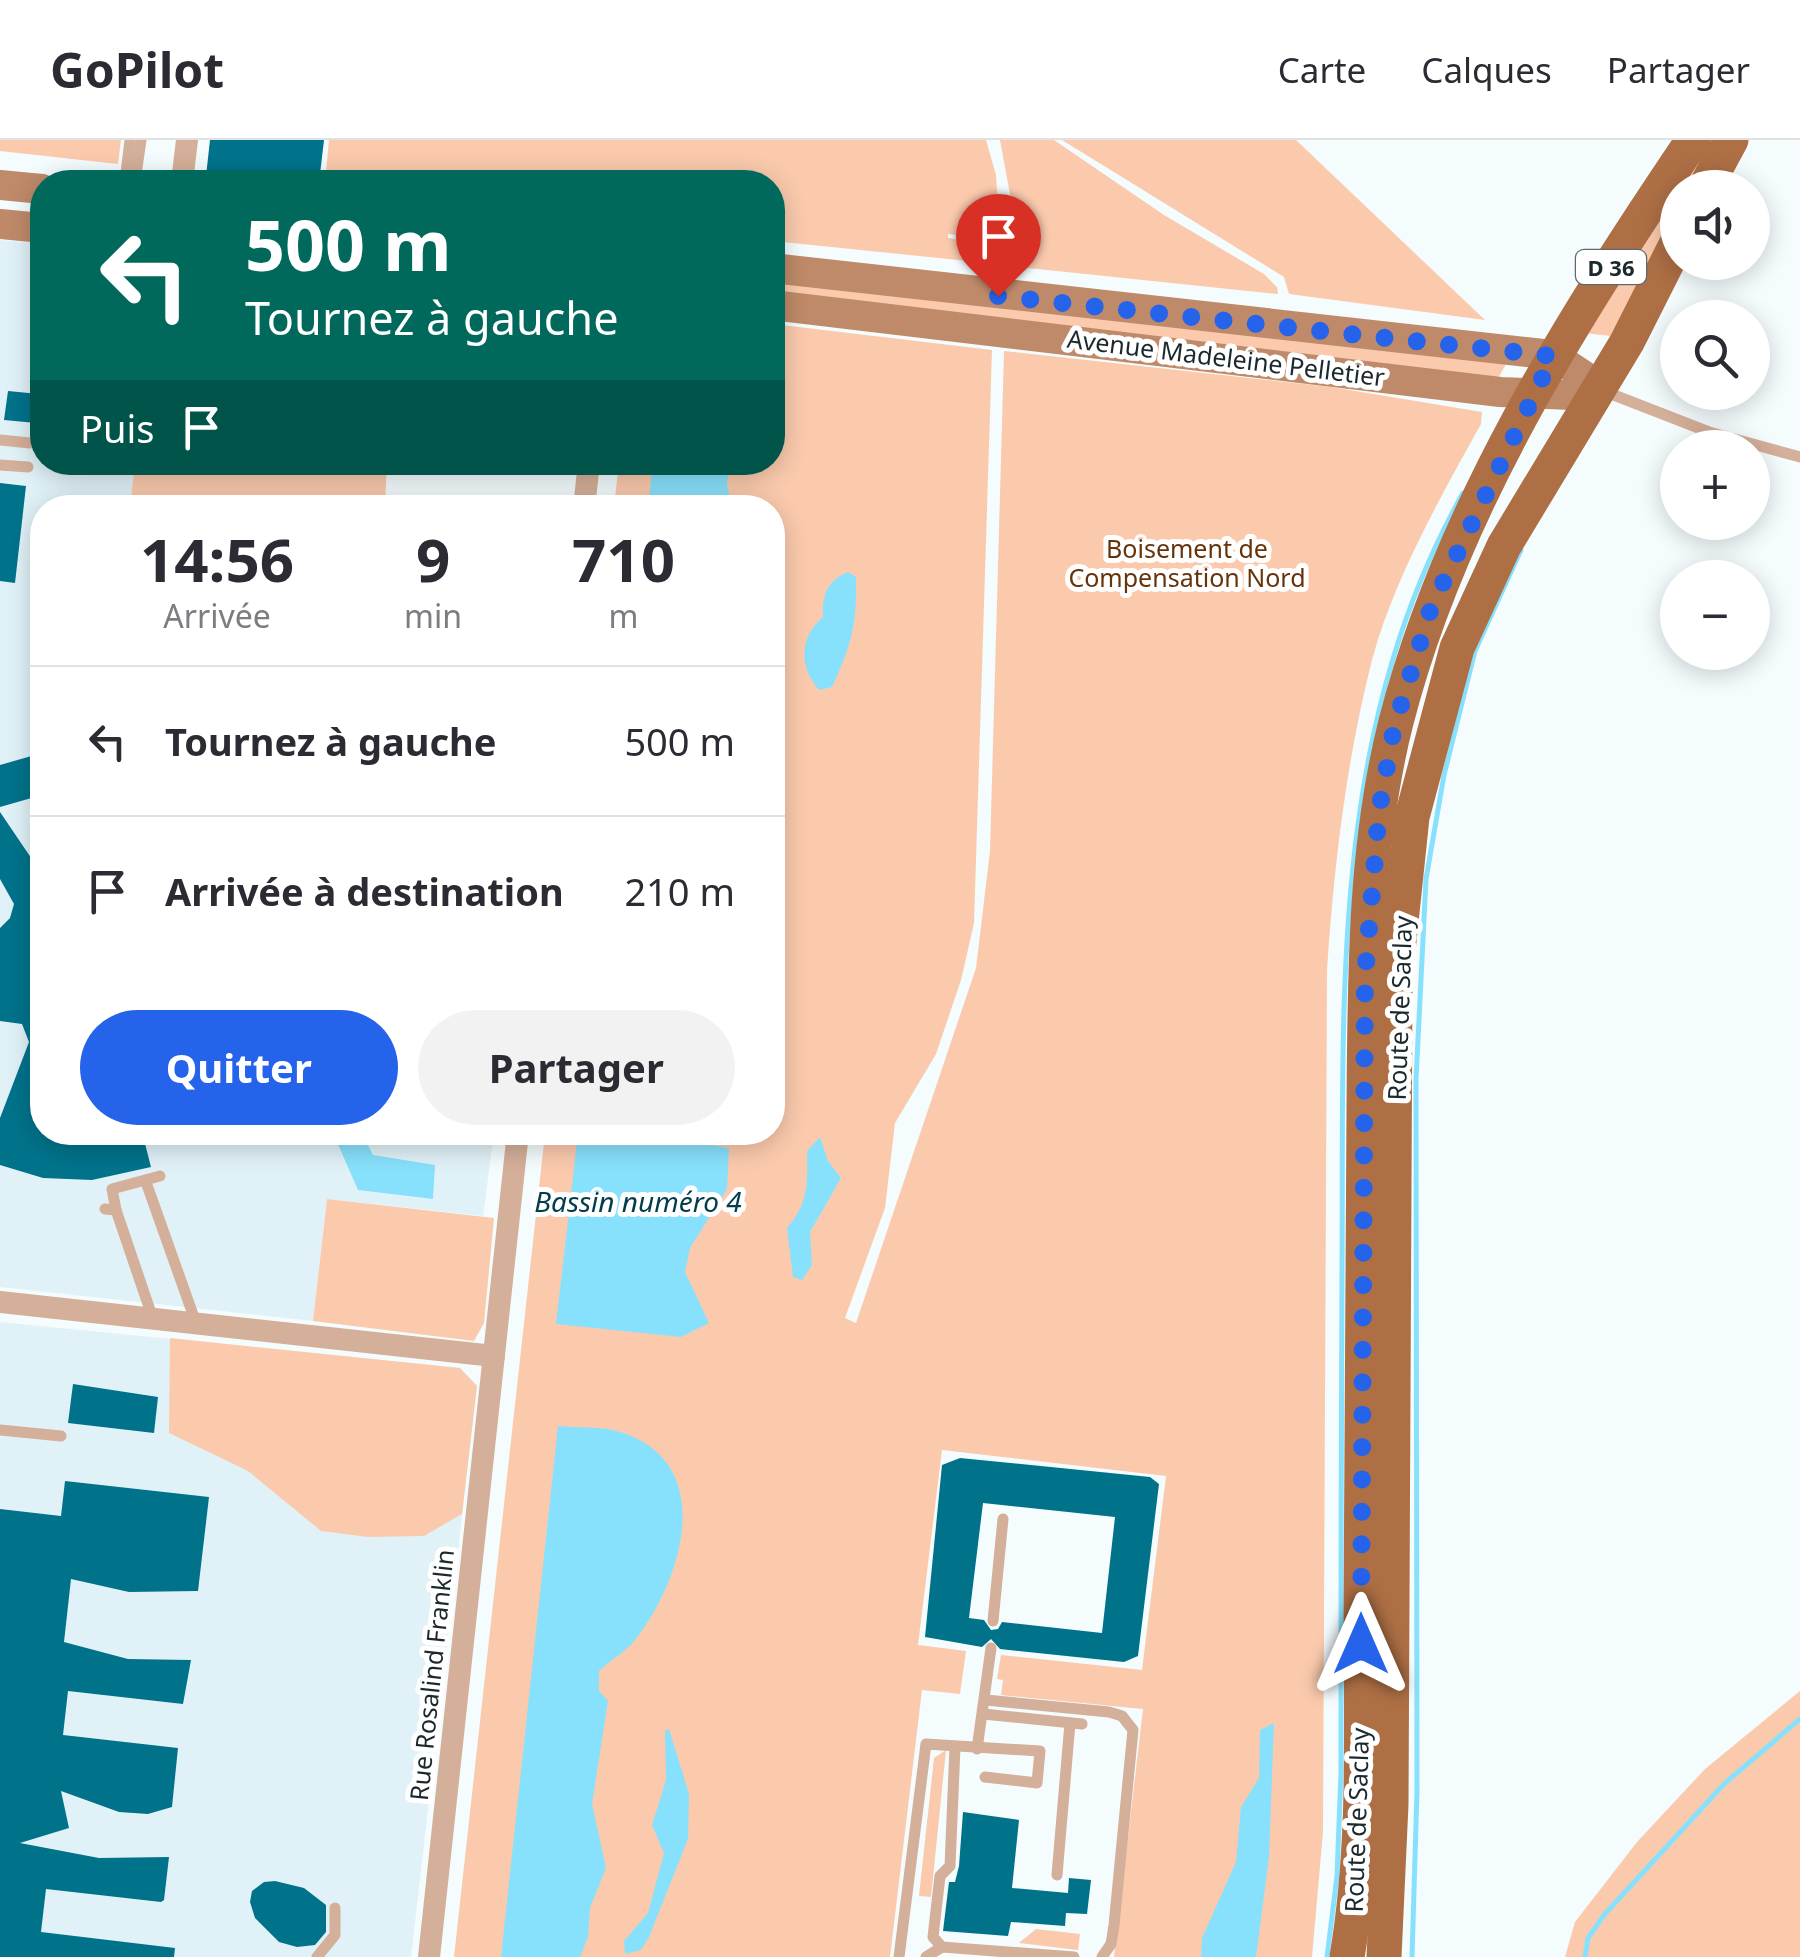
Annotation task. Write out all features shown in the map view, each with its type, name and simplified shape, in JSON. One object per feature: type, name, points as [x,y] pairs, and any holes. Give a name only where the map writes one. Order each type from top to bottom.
[{"type":"main road","name":"Route de Saclay","points":[[1347,1957],[1360,1801],[1365,976],[1379,811],[1394,728],[1431,608],[1516,393],[1553,356],[1693,140]]},
{"type":"main road","points":[[1715,170],[1731,140]]},
{"type":"main road","name":"Route de Saclay","points":[[1384,1957],[1391,1804],[1395,978],[1412,816],[1457,648],[1504,546],[1598,391],[1660,275]]},
{"type":"street","points":[[184,170],[188,140]]},
{"type":"street","points":[[0,185],[30,188]]},
{"type":"street","points":[[0,224],[30,227]]},
{"type":"street","name":"Avenue Madeleine Pelletier","points":[[785,269],[1553,356],[1598,391]]},
{"type":"street","name":"Avenue Madeleine Pelletier","points":[[785,307],[1516,393],[1598,391]]},
{"type":"street","name":"Rue Rosalind Franklin","points":[[428,1957],[517,1145]]},
{"type":"street","points":[[0,1302],[494,1356]]},
{"type":"lane","points":[[126,170],[130,140]]},
{"type":"lane","points":[[137,170],[141,140]]},
{"type":"lane","points":[[1598,391],[1710,432],[1800,457]]},
{"type":"lane","points":[[0,440],[30,443]]},
{"type":"lane","points":[[0,465],[28,468]]},
{"type":"lane","points":[[153,1319],[110,1210],[112,1189],[160,1176]]},
{"type":"lane","points":[[147,1185],[196,1323]]},
{"type":"lane","points":[[0,1430],[61,1436]]},
{"type":"lane","points":[[993,1621],[1003,1519]]},
{"type":"lane","points":[[977,1749],[991,1648]]},
{"type":"lane","points":[[986,1700],[1109,1712],[1122,1716],[1133,1730],[1114,1925],[1102,1957]]},
{"type":"lane","points":[[983,1714],[1076,1723],[1057,1875]]},
{"type":"lane","points":[[899,1957],[926,1744],[1040,1751],[1036,1783],[984,1777]]},
{"type":"lane","points":[[942,1947],[933,1937],[940,1876],[950,1866],[956,1747]]},
{"type":"lane","points":[[316,1957],[335,1935],[335,1908]]},
{"type":"lane","points":[[926,1957],[942,1947],[1074,1957]]},
{"type":"shaded area","points":[[0,240],[30,243],[30,475],[134,475],[131,495],[30,495],[30,1145],[492,1145],[483,1216],[327,1199],[313,1321],[0,1287]]},
{"type":"shaded area","points":[[0,1322],[460,1368],[477,1386],[411,1957],[0,1957]]},
{"type":"green space","points":[[0,140],[121,140],[118,164],[0,151]]},
{"type":"green space","points":[[329,140],[986,140],[996,175],[1000,239],[948,234],[948,238],[1000,246],[997,264],[785,242],[785,170],[326,170]]},
{"type":"green space","points":[[1000,140],[1054,140],[1164,215],[1264,274],[1277,287],[1278,294],[1009,266],[1013,211]]},
{"type":"green space","points":[[1062,140],[1296,140],[1485,320],[1289,294],[1284,277]]},
{"type":"green space","points":[[1708,140],[1718,140],[1701,170],[1689,170]]},
{"type":"green space","points":[[1660,215],[1660,245],[1611,336],[1584,333]]},
{"type":"green space","points":[[785,279],[1509,359],[1497,380],[785,299]]},
{"type":"green space","name":"Boisement de Compensation Nord","points":[[785,325],[992,350],[974,923],[961,980],[936,1054],[895,1123],[885,1208],[845,1318],[856,1323],[976,968],[990,851],[1004,351],[1331,387],[1482,412],[1481,424],[1419,539],[1381,630],[1355,737],[1337,853],[1327,970],[1323,1832],[1312,1957],[1114,1957],[1143,1709],[1001,1695],[1003,1680],[997,1679],[1001,1655],[1142,1670],[1166,1476],[942,1450],[918,1645],[966,1651],[960,1694],[922,1690],[890,1957],[454,1957],[544,1145],[785,1145],[785,495],[615,495],[618,475],[785,475]]},
{"type":"green space","points":[[134,475],[386,475],[386,495],[131,495]]},
{"type":"green space","points":[[327,1199],[494,1218],[484,1323],[474,1341],[313,1321]]},
{"type":"green space","points":[[170,1338],[460,1368],[477,1386],[462,1514],[424,1536],[368,1537],[321,1531],[248,1471],[169,1433]]},
{"type":"green space","points":[[1800,1691],[1800,1957],[1565,1957],[1575,1922],[1637,1842],[1705,1769]]},
{"type":"green space","points":[[946,1750],[931,1897],[919,1896],[934,1758]]},
{"type":"green space","points":[[1036,1929],[1080,1934],[1078,1950],[1019,1943]]},
{"type":"water","points":[[652,475],[728,475],[729,495],[649,495]]},
{"type":"water","points":[[848,572],[856,577],[852,633],[832,687],[819,690],[805,662],[806,643],[823,617],[827,590]]},
{"type":"water","points":[[820,1137],[828,1161],[841,1178],[810,1232],[812,1265],[802,1280],[793,1277],[787,1228],[805,1192],[807,1151]]},
{"type":"water","points":[[338,1145],[368,1145],[373,1155],[435,1165],[433,1199],[358,1190]]},
{"type":"water","name":"Bassin numéro 4","points":[[577,1145],[729,1148],[727,1189],[690,1248],[685,1272],[709,1323],[681,1337],[556,1324]]},
{"type":"water","points":[[558,1426],[613,1430],[651,1447],[671,1469],[681,1495],[682,1525],[677,1556],[652,1615],[631,1644],[599,1671],[599,1691],[608,1701],[592,1804],[606,1868],[590,1908],[588,1937],[580,1957],[501,1957]]},
{"type":"water","points":[[1274,1723],[1269,1857],[1256,1957],[1201,1957],[1202,1938],[1236,1862],[1241,1807],[1259,1778],[1260,1730]]},
{"type":"water","points":[[669,1729],[689,1794],[688,1839],[649,1937],[641,1950],[625,1954],[624,1941],[648,1913],[664,1853],[652,1825],[666,1780],[665,1731]]},
{"type":"building","points":[[210,140],[324,140],[320,170],[207,170]]},
{"type":"building","points":[[8,391],[30,393],[30,422],[4,420]]},
{"type":"building","points":[[0,483],[26,486],[15,583],[0,581]]},
{"type":"building","points":[[30,756],[30,798],[0,807],[0,765]]},
{"type":"building","points":[[0,812],[30,856],[30,1145],[145,1145],[151,1167],[92,1180],[43,1178],[0,1165],[0,1118],[29,1042],[22,1024],[0,1021],[0,928],[10,918],[14,904],[0,879]]},
{"type":"building","points":[[73,1384],[158,1397],[154,1433],[68,1423]]},
{"type":"building","points":[[960,1458],[1150,1477],[1159,1484],[1138,1656],[1124,1662],[1000,1649],[991,1639],[982,1647],[925,1637],[942,1465]],"holes":[[[983,1503],[1115,1517],[1102,1633],[1002,1622],[998,1629],[991,1630],[984,1620],[969,1618]]]},
{"type":"building","points":[[65,1481],[209,1497],[198,1591],[129,1592],[71,1579],[64,1642],[128,1659],[191,1660],[183,1704],[68,1691],[63,1735],[178,1748],[172,1807],[148,1814],[119,1812],[61,1791],[69,1828],[20,1843],[99,1858],[169,1857],[161,1902],[46,1889],[41,1932],[175,1948],[174,1957],[0,1957],[0,1509],[61,1516]]},
{"type":"building","points":[[963,1812],[1019,1820],[1012,1888],[1068,1893],[1069,1878],[1091,1880],[1087,1914],[1066,1913],[1065,1926],[1011,1922],[1008,1936],[943,1931],[949,1882],[955,1882],[959,1866]]},
{"type":"building","points":[[264,1882],[304,1888],[326,1905],[326,1932],[315,1945],[297,1947],[279,1942],[255,1918],[250,1902],[252,1891]]},
{"type":"waterway","points":[[1327,1957],[1337,1876],[1341,1772],[1343,1067],[1353,870],[1366,773],[1387,678],[1419,584],[1463,493]]},
{"type":"waterway","points":[[1412,1957],[1417,1791],[1416,1080],[1426,879],[1444,775],[1475,651],[1521,550]]},
{"type":"waterway","points":[[1585,1957],[1588,1938],[1604,1915],[1724,1784],[1800,1719]]},
{"type":"route","points":[[998,296],[1553,356],[1431,608],[1394,728],[1379,811],[1365,976],[1361,1644]]}]
